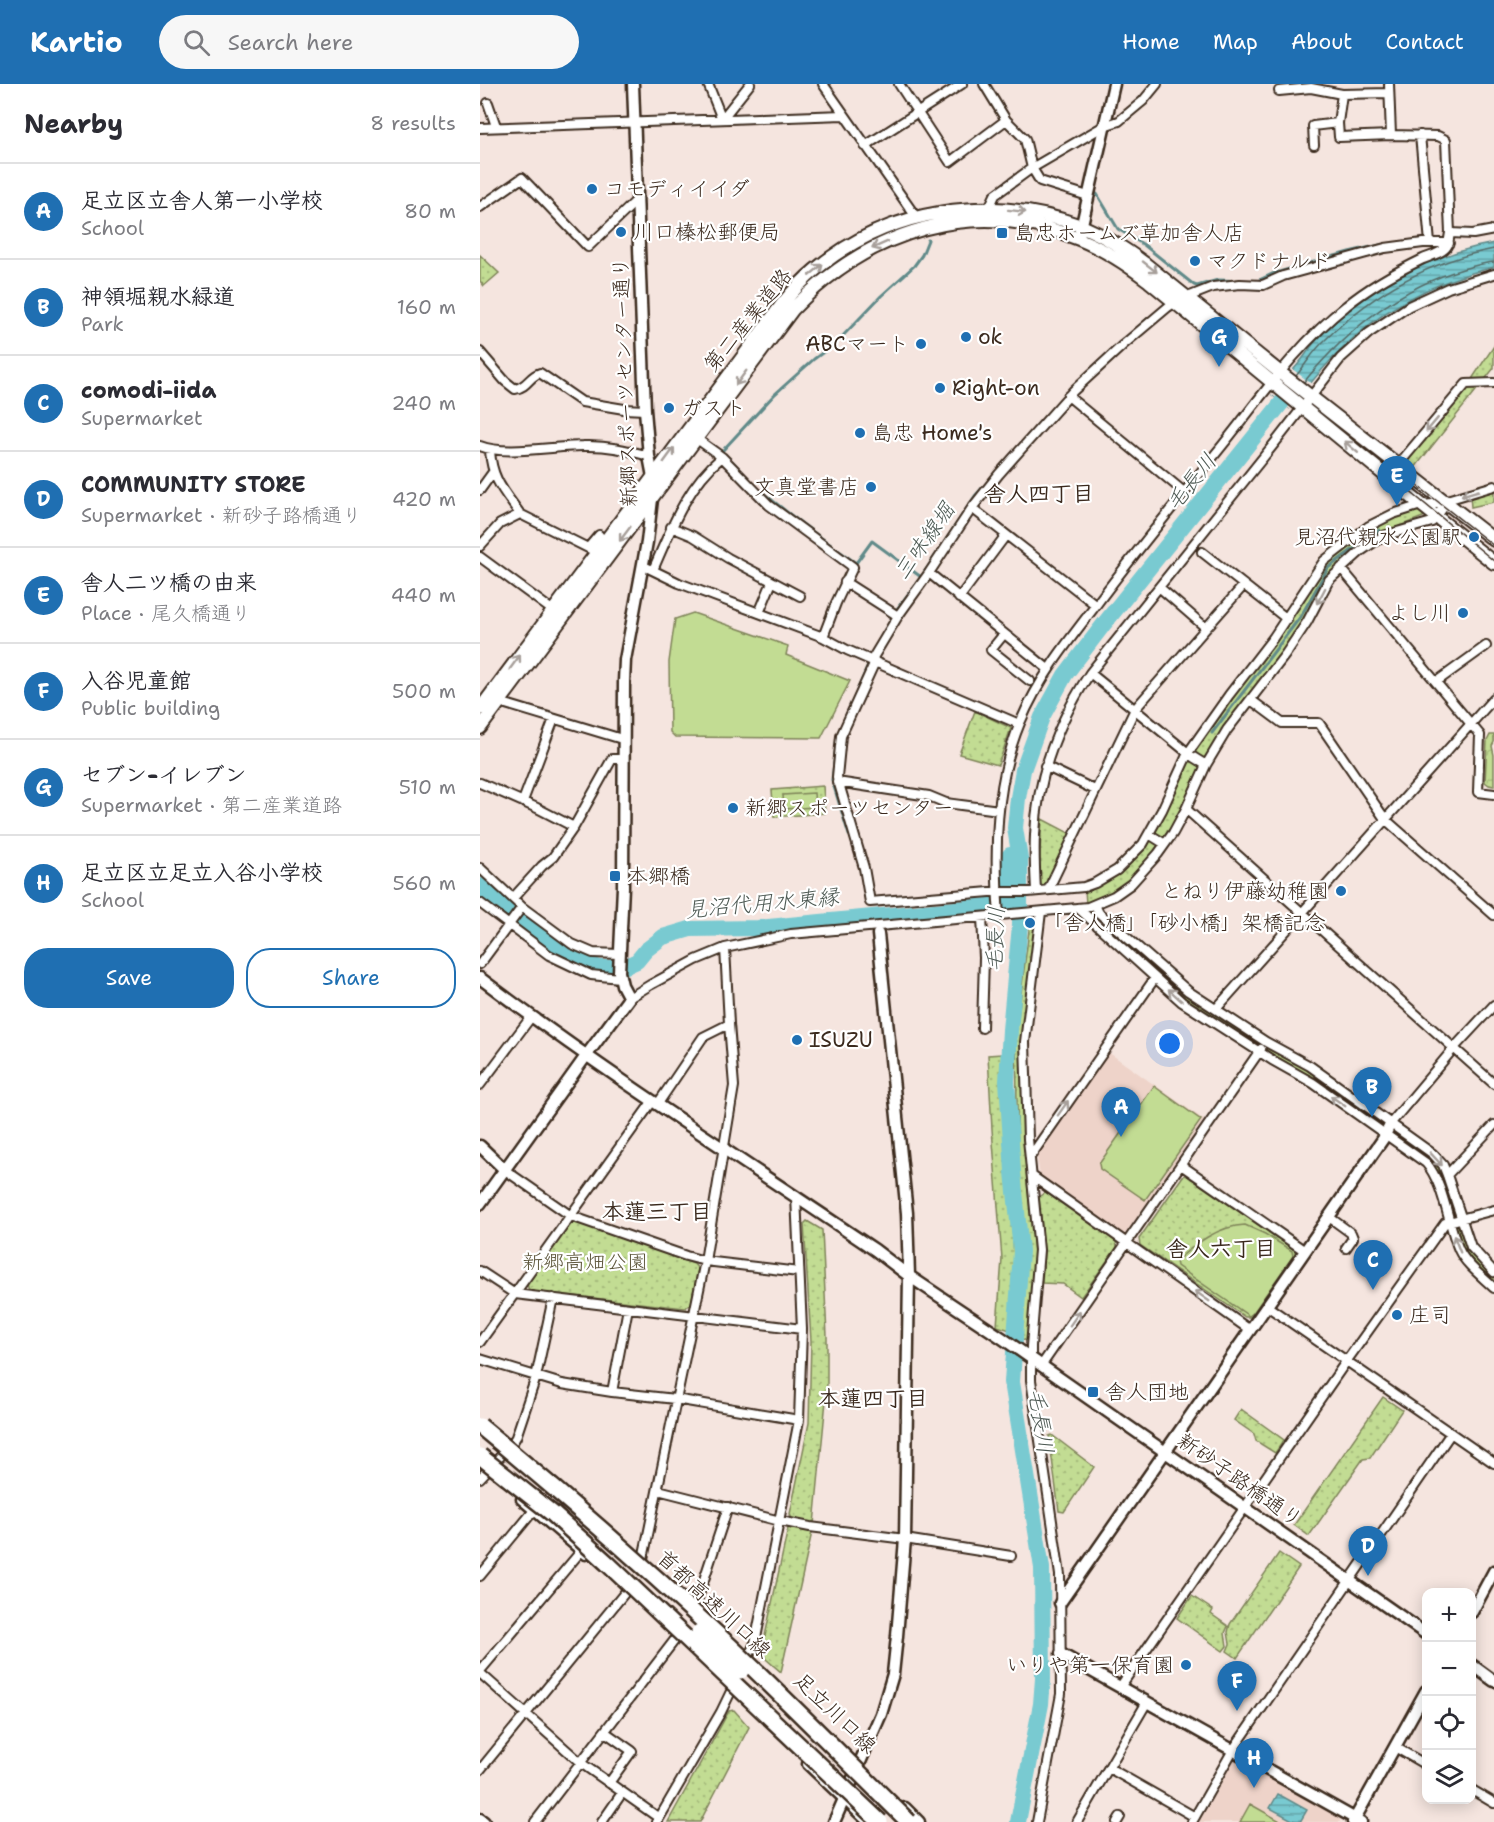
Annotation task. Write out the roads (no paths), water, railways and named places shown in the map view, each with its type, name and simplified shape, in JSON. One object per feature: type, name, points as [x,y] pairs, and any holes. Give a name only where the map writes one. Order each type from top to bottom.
[{"type":"highway","name":"首都高速川口線","points":[[480,1426],[566,1497],[731,1647],[909,1822]]},
{"type":"highway","points":[[480,1437],[614,1551],[903,1822]]},
{"type":"highway","points":[[480,1448],[553,1514]]},
{"type":"highway","name":"首都高速川口線","points":[[482,1467],[553,1514],[608,1563],[880,1822]]},
{"type":"main road","name":"第二産業道路","points":[[480,709],[552,610],[592,550],[653,477],[783,303],[815,270],[858,240],[880,230],[916,217],[949,210],[989,208],[1028,212],[1122,247],[1188,298],[1277,379]]},
{"type":"main road","name":"第二産業道路","points":[[480,728],[793,309],[825,279],[868,250],[919,230],[954,221],[1030,225],[1081,233],[1137,272],[1277,379]]},
{"type":"main road","points":[[1277,379],[1398,465],[1494,540]]},
{"type":"main road","points":[[1306,401],[1421,505],[1494,563]]},
{"type":"street","name":"新郷スポーツセンター通り","points":[[629,998],[619,975],[623,887],[622,740],[625,660],[648,568],[653,477],[645,410],[633,84]]},
{"type":"street","points":[[708,84],[722,119]]},
{"type":"street","points":[[722,119],[750,84]]},
{"type":"street","points":[[823,84],[916,217]]},
{"type":"street","points":[[899,84],[950,162],[1006,120]]},
{"type":"street","points":[[865,146],[962,84]]},
{"type":"street","points":[[984,84],[1006,120],[1025,139],[1032,168],[1040,181],[1088,196]]},
{"type":"street","points":[[1081,233],[1114,84]]},
{"type":"street","points":[[989,208],[995,195],[1032,168],[1104,126],[1119,122],[1143,101],[1157,84]]},
{"type":"street","points":[[1389,84],[1391,135]]},
{"type":"street","points":[[1279,92],[1311,88],[1342,94],[1389,93]]},
{"type":"street","points":[[999,913],[999,810],[1008,762],[1019,724],[1048,669],[1184,492],[1309,340],[1346,306],[1386,278],[1442,250],[1449,243],[1446,140],[1438,136],[1420,135],[1339,137],[1338,123],[1342,94]]},
{"type":"street","points":[[488,103],[496,126]]},
{"type":"street","points":[[480,128],[843,115]]},
{"type":"street","points":[[1314,145],[1313,126],[1338,123]]},
{"type":"street","points":[[1420,135],[1430,243]]},
{"type":"street","points":[[480,207],[522,178],[588,248],[638,199]]},
{"type":"street","points":[[1450,233],[1473,234],[1494,230]]},
{"type":"street","points":[[1447,502],[1421,505],[1393,514],[1369,526],[1324,561],[1287,619],[1188,753],[1143,844],[1127,862],[1105,878],[1084,887],[870,902],[864,868],[837,782],[841,736],[871,660],[898,616],[972,508],[999,474],[1068,396],[1122,345],[1175,302],[1214,287],[1240,284],[1263,285],[1283,276],[1385,248],[1449,243]]},
{"type":"street","points":[[1032,891],[1035,826],[1045,766],[1066,715],[1090,674],[1341,358],[1370,333],[1409,306],[1449,288],[1494,274]]},
{"type":"street","points":[[481,355],[505,381],[516,389],[523,388],[535,374],[540,373],[582,402],[645,410]]},
{"type":"street","points":[[1398,465],[1466,384],[1494,383]]},
{"type":"street","points":[[1068,396],[1184,492]]},
{"type":"street","points":[[697,439],[722,458],[769,505],[853,567],[823,637]]},
{"type":"street","points":[[480,446],[490,450],[583,446],[619,447],[649,456]]},
{"type":"street","points":[[490,450],[496,480],[520,514],[592,550],[599,535]]},
{"type":"street","points":[[722,458],[715,463],[692,491],[648,568],[679,583],[823,637],[1019,724]]},
{"type":"street","points":[[480,490],[493,472]]},
{"type":"street","points":[[480,1204],[629,998],[696,960],[725,948],[791,934],[878,930],[999,913],[1012,915],[1078,908],[1095,905],[1131,884],[1165,844],[1227,730],[1285,655],[1307,622],[1329,580],[1361,550],[1383,536],[1432,522],[1450,499],[1494,486]]},
{"type":"street","points":[[972,508],[1096,605]]},
{"type":"street","points":[[480,546],[500,524],[520,514]]},
{"type":"street","points":[[671,527],[693,536],[800,597]]},
{"type":"street","points":[[959,598],[1006,535]]},
{"type":"street","points":[[1202,552],[1287,619]]},
{"type":"street","points":[[480,557],[552,610]]},
{"type":"street","points":[[1341,568],[1480,735],[1478,792],[1494,794]]},
{"type":"street","points":[[929,573],[1048,669]]},
{"type":"street","points":[[759,613],[772,582]]},
{"type":"street","points":[[845,582],[898,616]]},
{"type":"street","points":[[1048,890],[1135,709],[1244,585]]},
{"type":"street","points":[[1159,587],[1205,627]]},
{"type":"street","points":[[1004,634],[992,650],[1030,681]]},
{"type":"street","points":[[1436,682],[1486,646]]},
{"type":"street","points":[[1090,674],[1206,765]]},
{"type":"street","points":[[1216,1009],[1494,698]]},
{"type":"street","points":[[1251,700],[1282,723],[1319,723],[1385,819],[1494,915]]},
{"type":"street","points":[[499,702],[622,740]]},
{"type":"street","points":[[523,801],[555,719]]},
{"type":"street","points":[[513,898],[553,857],[574,827],[612,759],[622,759]]},
{"type":"street","points":[[1045,766],[1095,790]]},
{"type":"street","points":[[837,782],[929,796],[946,803],[999,810]]},
{"type":"street","points":[[480,783],[523,801],[574,827]]},
{"type":"street","points":[[1186,809],[1494,1084]]},
{"type":"street","points":[[1149,834],[1165,844]]},
{"type":"street","points":[[480,868],[513,898],[520,910],[572,944],[585,951],[619,957]]},
{"type":"street","points":[[480,903],[549,955],[591,975],[619,975]]},
{"type":"street","points":[[1095,905],[1099,913],[1188,991],[1266,1042],[1310,1066],[1433,1154],[1443,1165],[1471,1247],[1494,1272]]},
{"type":"street","points":[[1078,908],[1182,1002],[1313,1083],[1426,1163],[1431,1169],[1462,1256],[1494,1288]]},
{"type":"street","points":[[480,964],[520,910]]},
{"type":"street","points":[[1036,1822],[1061,1694],[1060,1575],[1026,1355],[1039,1250],[1030,1156],[1025,1042],[1041,912]]},
{"type":"street","points":[[982,917],[984,958],[982,1028]]},
{"type":"street","points":[[834,1822],[881,1714],[892,1674],[905,1539],[909,1276],[907,1214],[878,930]]},
{"type":"street","points":[[643,1559],[705,1261],[734,1086],[725,948]]},
{"type":"street","name":"新砂子路橋通り","points":[[480,978],[586,1056],[875,1250],[909,1276],[1002,1338],[1422,1631]]},
{"type":"street","points":[[1030,1156],[1155,978]]},
{"type":"street","points":[[1060,1603],[1329,1217],[1391,1123],[1454,1048],[1494,1005]]},
{"type":"street","points":[[480,1085],[531,1017]]},
{"type":"street","points":[[480,1342],[704,1037],[729,1024]]},
{"type":"street","points":[[1041,1366],[1266,1042]]},
{"type":"street","points":[[1447,1175],[1494,1125]]},
{"type":"street","points":[[480,1146],[505,1170],[571,1216],[705,1261],[799,1272]]},
{"type":"street","points":[[1181,1165],[1305,1251]]},
{"type":"street","points":[[1032,1176],[1250,1330]]},
{"type":"street","points":[[582,1550],[480,1672],[581,1763],[658,1820],[721,1712],[755,1643],[799,1420],[802,1329],[796,1196]]},
{"type":"street","points":[[1120,1687],[1445,1223],[1494,1210]]},
{"type":"street","points":[[1329,1217],[1351,1233],[1353,1238],[1346,1248]]},
{"type":"street","points":[[480,1270],[515,1294],[802,1329]]},
{"type":"street","points":[[553,1299],[536,1377],[516,1437],[511,1445],[482,1467],[535,1509],[627,1590],[869,1822]]},
{"type":"street","points":[[1267,1306],[1494,1463]]},
{"type":"street","points":[[612,1392],[628,1308]]},
{"type":"street","points":[[480,1359],[562,1384],[675,1399],[799,1420]]},
{"type":"street","name":"足立川口線","points":[[480,1419],[643,1559],[919,1822]]},
{"type":"street","points":[[1109,1768],[1193,1819],[1233,1750],[1451,1433]]},
{"type":"street","points":[[658,1490],[810,1527],[1011,1556]]},
{"type":"street","points":[[695,1607],[728,1507]]},
{"type":"street","points":[[480,1576],[535,1509]]},
{"type":"street","points":[[1476,1606],[1491,1584],[1494,1571]]},
{"type":"street","points":[[480,1770],[627,1590]]},
{"type":"street","points":[[535,1822],[677,1637]]},
{"type":"street","points":[[1061,1654],[1356,1821],[1423,1696]]},
{"type":"street","points":[[1476,1668],[1494,1681]]},
{"type":"street","points":[[1077,1822],[1147,1702]]},
{"type":"street","points":[[605,1732],[632,1751],[609,1784]]},
{"type":"street","points":[[1395,1747],[1422,1763]]},
{"type":"street","points":[[1476,1792],[1494,1803]]},
{"type":"street","points":[[602,1822],[622,1793]]},
{"type":"street","points":[[480,1819],[484,1822]]},
{"type":"water","points":[[1494,243],[1494,267],[1451,280],[1390,310],[1354,337],[1313,380],[1290,409],[1272,395],[1316,341],[1356,304],[1422,265],[1445,256]]},
{"type":"water","points":[[1278,1794],[1307,1810],[1300,1822],[1270,1808]]},
{"type":"waterway","points":[[1097,194],[1118,229],[1144,245],[1194,285],[1218,280],[1247,281]]},
{"type":"waterway","points":[[723,450],[774,395],[837,342],[881,296],[914,266],[922,255],[928,240]]},
{"type":"waterway","points":[[1257,281],[1272,274],[1349,252],[1380,245],[1421,240]]},
{"type":"waterway","name":"三味線堀","points":[[1079,381],[1148,318]]},
{"type":"waterway","name":"毛長川","points":[[1018,1822],[1041,1704],[1043,1679],[1042,1568],[1012,1382],[1021,1251],[1007,1081],[1020,925],[1020,859],[1015,828],[1023,770],[1042,717],[1065,675],[1295,386]]},
{"type":"waterway","name":"三味線堀","points":[[877,644],[897,609],[975,496],[1070,389]]},
{"type":"waterway","points":[[729,458],[767,496],[856,563],[872,541],[921,577]]},
{"type":"waterway","points":[[1212,733],[1301,616],[1328,568],[1379,530]]},
{"type":"waterway","name":"三味線堀","points":[[849,835],[832,780],[837,736],[870,661]]},
{"type":"waterway","name":"見沼代用水東縁","points":[[480,886],[516,919],[540,937],[580,961],[600,968],[608,968],[626,966],[637,961],[646,950],[663,937],[690,929],[758,928],[1008,904],[1010,855]]},
{"type":"tram line","points":[[1408,478],[1494,546]]},
{"type":"tram line","points":[[1402,485],[1494,561]]},
{"type":"place","name":"コモディイイダ","points":[[592,189]]},
{"type":"place","name":"川口榛松郵便局","points":[[621,232]]},
{"type":"place","name":"島忠ホームズ草加舎人店","points":[[1002,233]]},
{"type":"place","name":"マクドナルド","points":[[1195,261]]},
{"type":"place","name":"ok","points":[[966,337]]},
{"type":"place","name":"ABCマート","points":[[921,344]]},
{"type":"place","name":"セブン-イレブン","points":[[1219,367]]},
{"type":"place","name":"Right-on","points":[[940,388]]},
{"type":"place","name":"ガスト","points":[[669,408]]},
{"type":"place","name":"島忠 Home's","points":[[860,433]]},
{"type":"place","name":"文真堂書店","points":[[871,487]]},
{"type":"place","name":"舎人二ツ橋の由来","points":[[1397,506]]},
{"type":"place","name":"見沼代親水公園駅","points":[[1474,537]]},
{"type":"place","name":"よし川","points":[[1463,613]]},
{"type":"place","name":"新郷スポーツセンター","points":[[733,808]]},
{"type":"place","name":"本郷橋","points":[[615,876]]},
{"type":"place","name":"とねり伊藤幼稚園","points":[[1341,891]]},
{"type":"place","name":"「舎人橋」「砂小橋」架橋記念","points":[[1030,923]]},
{"type":"place","name":"ISUZU","points":[[797,1040]]},
{"type":"place","name":"神領堀親水緑道","points":[[1372,1117]]},
{"type":"place","name":"足立区立舎人第一小学校","points":[[1121,1137]]},
{"type":"place","name":"comodi-iida","points":[[1373,1290]]},
{"type":"place","name":"庄司","points":[[1397,1315]]},
{"type":"place","name":"舎人団地","points":[[1093,1392]]},
{"type":"place","name":"COMMUNITY STORE","points":[[1368,1576]]},
{"type":"place","name":"いりや第一保育園","points":[[1186,1665]]},
{"type":"place","name":"入谷児童館","points":[[1237,1711]]},
{"type":"place","name":"足立区立足立入谷小学校","points":[[1254,1788]]},
{"type":"district","name":"舎人四丁目","points":[[1039,493]]},
{"type":"district","name":"本蓮三丁目","points":[[657,1211]]},
{"type":"district","name":"舎人六丁目","points":[[1221,1248]]},
{"type":"district","name":"本蓮四丁目","points":[[873,1398]]},
{"type":"park label","name":"新郷高畑公園","points":[[585,1262]]}]
